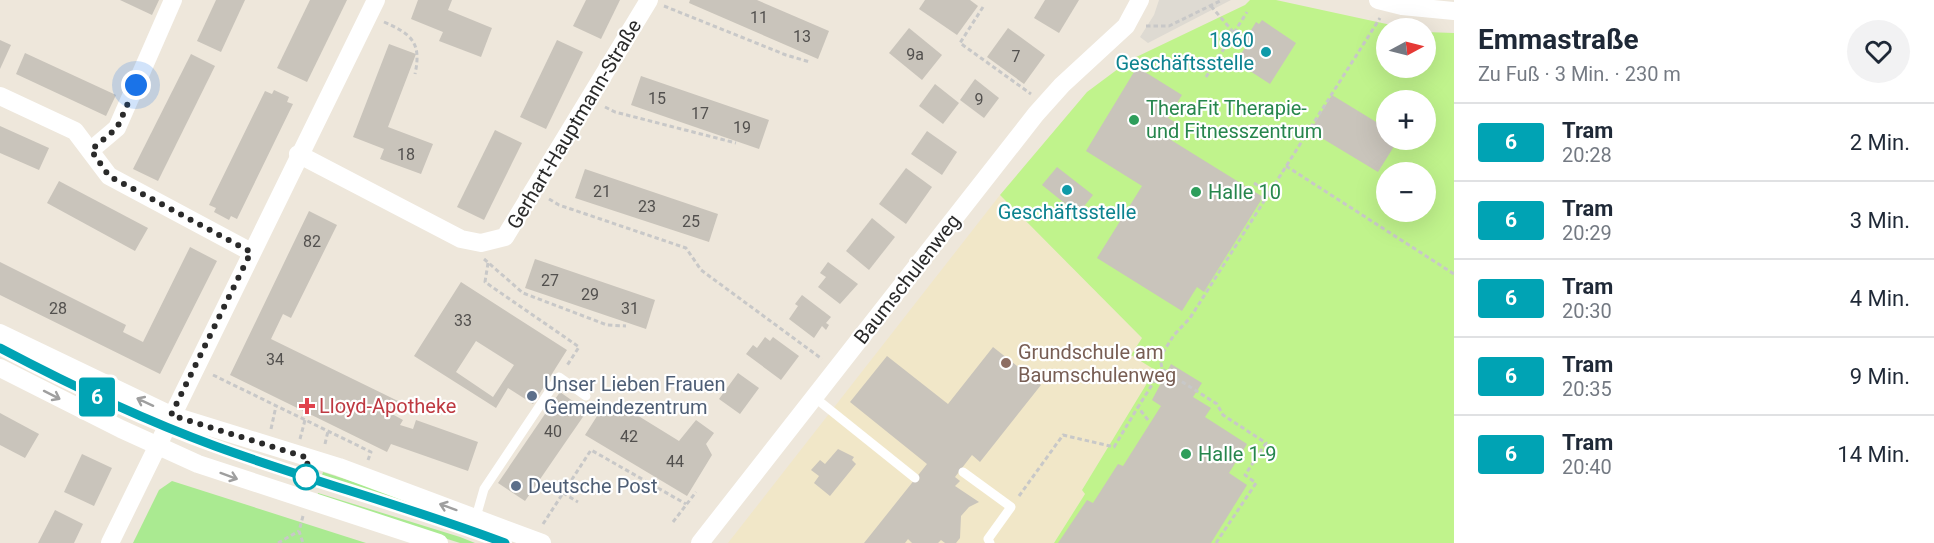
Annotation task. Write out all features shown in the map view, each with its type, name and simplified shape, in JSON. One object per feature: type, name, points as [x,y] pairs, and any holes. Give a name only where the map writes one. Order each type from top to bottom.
[{"type":"street","points":[[91,150],[117,128],[173,0]]},
{"type":"street","name":"Baumschulenweg","points":[[700,543],[1036,114],[1062,85],[1126,26],[1140,0]]},
{"type":"street","points":[[1384,1],[1454,11]]},
{"type":"street","name":"Gerhart-Hauptmann-Straße","points":[[298,154],[461,239],[481,243],[505,237],[589,99],[655,2]]},
{"type":"street","points":[[110,543],[298,154],[372,7]]},
{"type":"street","points":[[0,96],[75,131],[109,176],[251,252]]},
{"type":"street","points":[[0,333],[171,415],[362,476],[537,541]]},
{"type":"street","points":[[0,368],[156,446],[242,480],[439,543]]},
{"type":"lane","points":[[476,517],[484,489],[559,377],[586,396]]},
{"type":"lane","points":[[814,397],[915,478]]},
{"type":"lane","points":[[963,472],[1011,507],[988,539],[990,543]]},
{"type":"path","points":[[1126,26],[1169,26],[1222,0]]},
{"type":"path","points":[[1011,507],[1063,435],[1114,447],[1162,369],[1160,357],[1174,335],[1190,318],[1286,166],[1384,1]]},
{"type":"path","points":[[655,2],[786,55],[810,62]]},
{"type":"path","points":[[1211,6],[1234,33],[1244,38]]},
{"type":"path","points":[[372,7],[408,33],[419,56],[415,74]]},
{"type":"path","points":[[983,7],[960,43],[1029,93]]},
{"type":"path","points":[[1206,77],[1247,12]]},
{"type":"path","points":[[589,99],[615,112],[736,143]]},
{"type":"path","points":[[1286,166],[1454,274]]},
{"type":"path","points":[[1254,183],[1269,193]]},
{"type":"path","points":[[534,190],[559,205],[686,248],[701,270],[836,369]]},
{"type":"path","points":[[461,239],[523,293],[607,326],[626,326]]},
{"type":"path","points":[[488,262],[485,282],[579,347],[559,377]]},
{"type":"path","points":[[195,367],[371,452],[362,476]]},
{"type":"path","points":[[1162,369],[1217,404],[1223,415],[1266,443],[1245,475],[1256,483],[1216,543]]},
{"type":"path","points":[[1138,407],[1148,420]]},
{"type":"path","points":[[537,541],[563,493],[591,450],[686,504]]},
{"type":"path","points":[[673,522],[696,492]]},
{"type":"path","points":[[563,493],[578,502]]},
{"type":"path","points":[[303,543],[299,531],[307,500]]},
{"type":"path","points":[[278,543],[299,531]]},
{"type":"shaded area","points":[[1159,0],[1231,0],[1148,43],[1140,37],[1154,15]]},
{"type":"shaded area","name":"Grundschule am Baumschulenweg","points":[[1000,195],[1142,338],[1155,370],[1082,490],[1085,494],[1054,543],[728,543]]},
{"type":"green space","points":[[1250,0],[1276,0],[1376,22],[1376,78],[1436,78],[1436,32],[1454,33],[1454,543],[1054,543],[1085,494],[1082,490],[1155,370],[1131,355],[1142,338],[1000,195],[1087,92],[1130,60],[1245,5]]},
{"type":"green space","points":[[323,472],[385,492],[511,540],[384,496],[321,478]]},
{"type":"green space","points":[[172,481],[366,543],[133,543],[159,490]]},
{"type":"green space","points":[[318,493],[475,543],[460,543],[317,498]]},
{"type":"building","points":[[120,0],[159,0],[152,15]]},
{"type":"building","points":[[216,0],[245,0],[221,52],[197,41]]},
{"type":"building","points":[[310,0],[347,0],[307,82],[277,68]]},
{"type":"building","points":[[418,0],[452,0],[448,10],[492,28],[481,57],[439,41],[443,32],[411,19]]},
{"type":"building","points":[[586,0],[620,0],[601,39],[573,26]]},
{"type":"building","points":[[690,0],[757,0],[829,31],[818,59],[689,3]]},
{"type":"building","points":[[925,0],[970,0],[978,6],[957,35],[919,9]]},
{"type":"building","points":[[1045,0],[1079,0],[1059,33],[1034,18]]},
{"type":"building","name":"1860 Geschäftsstelle","points":[[1262,20],[1296,43],[1270,84],[1236,62],[1248,43],[1245,40],[1256,22],[1259,24]]},
{"type":"building","points":[[909,28],[942,55],[922,80],[889,53]]},
{"type":"building","points":[[1008,28],[1045,55],[1024,84],[987,57]]},
{"type":"building","points":[[0,40],[11,45],[0,69]]},
{"type":"building","points":[[557,40],[583,52],[546,129],[520,117]]},
{"type":"building","points":[[389,44],[416,54],[388,127],[433,144],[421,174],[380,159],[384,149],[353,137]]},
{"type":"building","points":[[25,53],[116,95],[106,116],[16,74]]},
{"type":"building","points":[[191,54],[215,66],[158,181],[133,169]]},
{"type":"building","name":"Halle 10","points":[[1137,67],[1182,95],[1168,118],[1180,125],[1171,140],[1263,197],[1204,292],[1197,287],[1182,311],[1097,258],[1142,186],[1086,151]]},
{"type":"building","points":[[641,76],[769,120],[759,149],[631,105]]},
{"type":"building","points":[[975,79],[999,98],[984,118],[960,100]]},
{"type":"building","points":[[935,84],[959,103],[943,124],[919,106]]},
{"type":"building","points":[[274,90],[289,97],[287,102],[293,104],[237,219],[231,216],[229,220],[214,212],[216,208],[209,205],[265,91],[272,94]]},
{"type":"building","points":[[1332,95],[1376,122],[1376,150],[1392,150],[1384,162],[1376,162],[1376,171],[1310,131]]},
{"type":"building","points":[[0,126],[49,148],[39,170],[0,153]]},
{"type":"building","points":[[495,130],[522,143],[484,220],[457,207]]},
{"type":"building","points":[[927,131],[957,152],[942,175],[911,154]]},
{"type":"building","name":"Geschäftsstelle","points":[[1057,167],[1093,195],[1078,214],[1042,185]]},
{"type":"building","points":[[906,168],[932,187],[906,224],[879,204]]},
{"type":"building","points":[[585,169],[718,214],[709,242],[575,198]]},
{"type":"building","points":[[59,181],[148,228],[135,251],[47,203]]},
{"type":"building","points":[[309,211],[337,225],[291,318],[283,314],[271,339],[398,401],[392,414],[403,420],[400,425],[413,429],[416,420],[478,442],[468,471],[391,444],[387,452],[230,375]]},
{"type":"building","points":[[872,218],[895,237],[869,270],[846,251]]},
{"type":"building","points":[[190,247],[217,261],[160,374],[0,295],[0,262],[126,325],[123,332],[143,342]]},
{"type":"building","points":[[535,259],[655,300],[646,329],[525,288]]},
{"type":"building","points":[[828,262],[858,284],[840,304],[818,287],[826,277],[820,273]]},
{"type":"building","points":[[461,282],[567,350],[533,404],[508,388],[496,408],[414,356]],"holes":[[[476,341],[514,365],[493,397],[456,372]]]},
{"type":"building","points":[[802,295],[831,317],[826,323],[829,325],[826,330],[822,326],[814,338],[789,319],[798,306],[795,304]]},
{"type":"building","points":[[765,337],[770,341],[773,337],[799,356],[781,380],[746,354],[753,345],[757,348]]},
{"type":"building","points":[[993,347],[1041,385],[980,462],[972,455],[955,477],[960,481],[955,486],[979,502],[969,507],[961,516],[960,538],[956,543],[945,543],[941,540],[938,543],[912,543],[908,539],[905,543],[864,543],[927,464],[850,402],[887,356],[948,404]]},
{"type":"building","name":"Halle 1-9","points":[[1171,364],[1202,383],[1193,397],[1211,408],[1205,417],[1247,444],[1229,473],[1247,485],[1211,543],[1058,543],[1087,500],[1093,503],[1118,464],[1123,466],[1161,406],[1152,400]]},
{"type":"building","points":[[738,373],[759,388],[740,414],[719,399]]},
{"type":"building","points":[[560,392],[587,411],[525,501],[498,483]]},
{"type":"building","points":[[610,402],[617,407],[619,404],[679,441],[696,420],[714,433],[706,444],[712,455],[687,496],[585,435],[599,413],[602,415]]},
{"type":"building","points":[[0,413],[39,434],[25,458],[0,445]]},
{"type":"building","points":[[838,449],[854,457],[852,460],[856,464],[830,496],[814,483],[819,476],[811,470],[820,460],[825,464]]},
{"type":"building","points":[[82,454],[112,468],[94,506],[64,492]]},
{"type":"building","points":[[55,510],[83,524],[74,543],[38,543]]},
{"type":"tram line","points":[[0,348],[102,399],[180,433],[505,543]]},
{"type":"tram line","name":"6","points":[[0,348],[66,383],[165,427],[301,476],[435,517],[505,543]]},
{"type":"place","name":"1860 Geschäftsstelle","points":[[1266,52]]},
{"type":"place","name":"TheraFit Therapie- und Fitnesszentrum","points":[[1134,120]]},
{"type":"place","name":"Geschäftsstelle","points":[[1067,190]]},
{"type":"place","name":"Halle 10","points":[[1196,192]]},
{"type":"place","name":"Grundschule am Baumschulenweg","points":[[1006,363]]},
{"type":"place","name":"Unser Lieben Frauen Gemeindezentrum","points":[[532,396]]},
{"type":"place","name":"Lloyd-Apotheke","points":[[307,406]]},
{"type":"place","name":"Halle 1-9","points":[[1186,454]]},
{"type":"place","name":"Deutsche Post","points":[[516,486]]},
{"type":"route","points":[[136,85],[117,128],[91,150],[109,176],[251,252],[171,415],[308,458],[306,477]]}]
